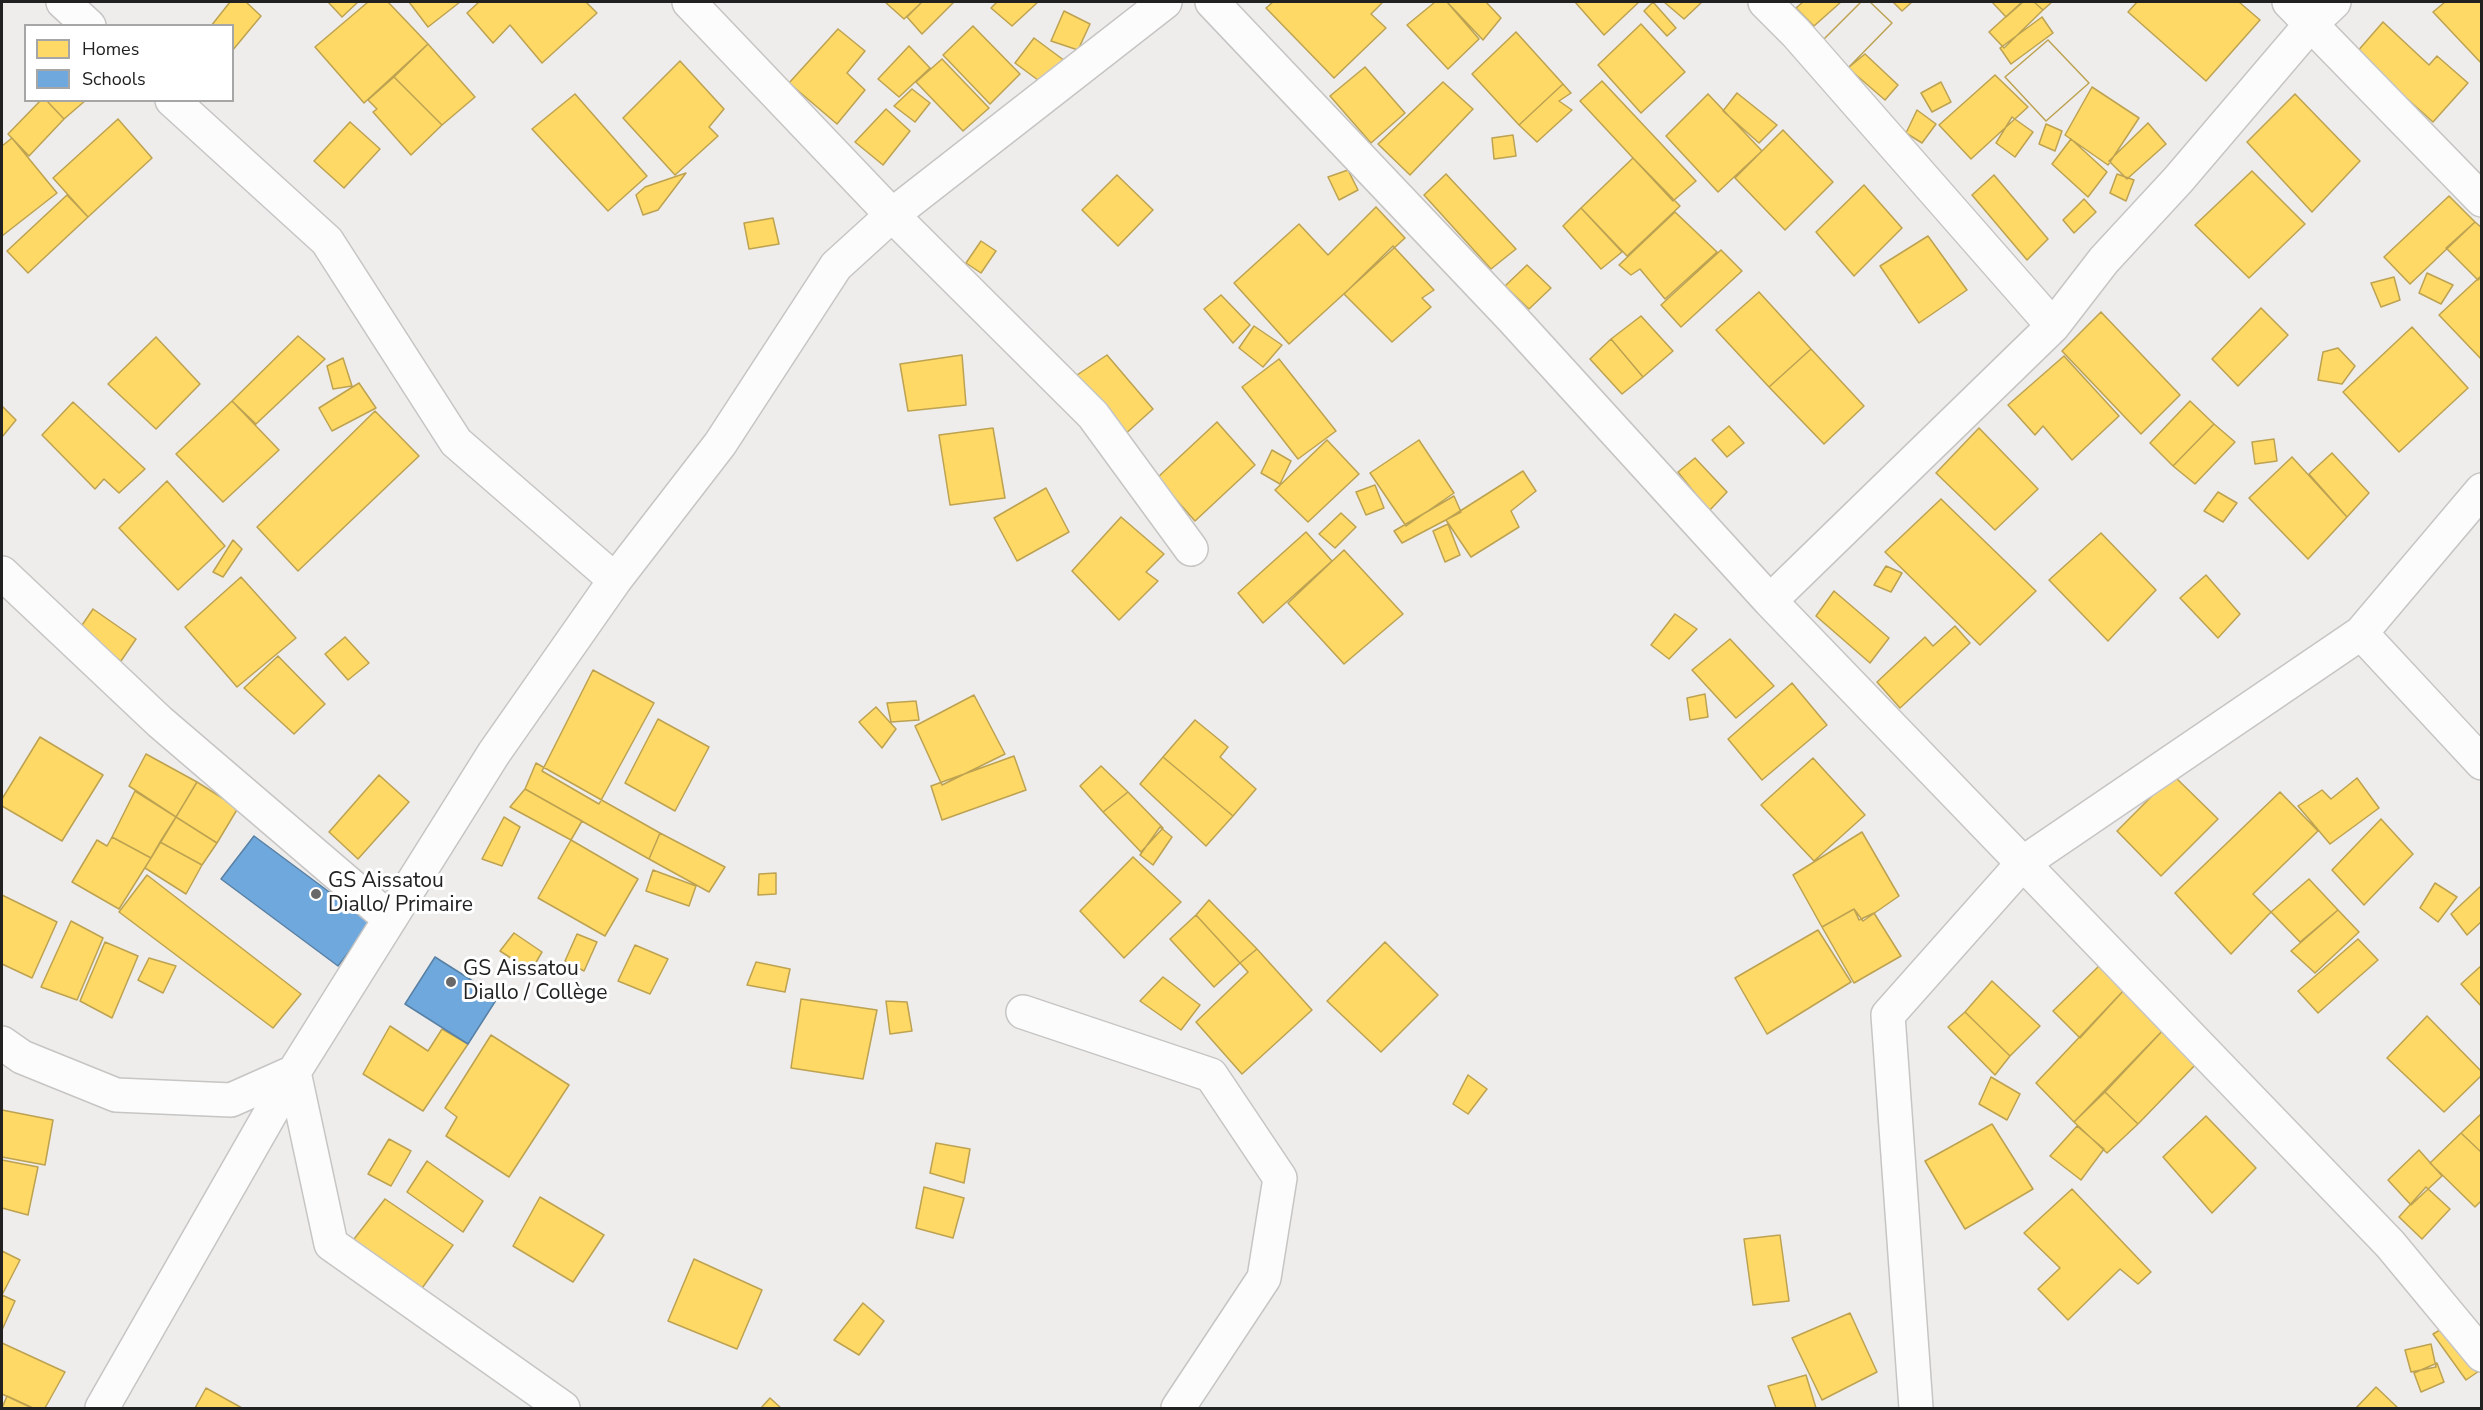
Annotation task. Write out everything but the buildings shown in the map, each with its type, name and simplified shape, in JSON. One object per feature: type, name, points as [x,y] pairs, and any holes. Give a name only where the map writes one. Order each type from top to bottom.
[{"type":"street","points":[[63,2],[87,24]]},
{"type":"street","points":[[689,2],[892,215],[1093,416],[1191,549]]},
{"type":"street","points":[[102,1408],[294,1072],[494,753],[615,580],[720,444],[836,266],[892,215],[1165,2]]},
{"type":"street","points":[[1212,2],[1511,317],[1770,601],[2390,1244],[2481,1354]]},
{"type":"street","points":[[1765,2],[1796,33],[2053,326]]},
{"type":"street","points":[[1770,601],[2053,326],[2104,260],[2178,180],[2300,13],[2334,2]]},
{"type":"street","points":[[2300,13],[2481,200]]},
{"type":"street","points":[[174,102],[327,242],[456,442],[615,580]]},
{"type":"street","points":[[1916,1408],[1888,1015],[2023,863],[2361,633],[2481,490]]},
{"type":"street","points":[[2,573],[160,722],[390,919]]},
{"type":"street","points":[[2361,633],[2481,763]]},
{"type":"street","points":[[1023,1012],[1211,1075],[1280,1178],[1264,1278],[1178,1408]]},
{"type":"street","points":[[2,1043],[22,1057],[116,1095],[231,1100],[294,1072]]},
{"type":"street","points":[[294,1072],[331,1244],[563,1408]]},
{"type":"place","name":"GS Aissatou Diallo/ Primaire","points":[[316,894]]},
{"type":"place","name":"GS Aissatou Diallo / Collège","points":[[451,982]]}]
